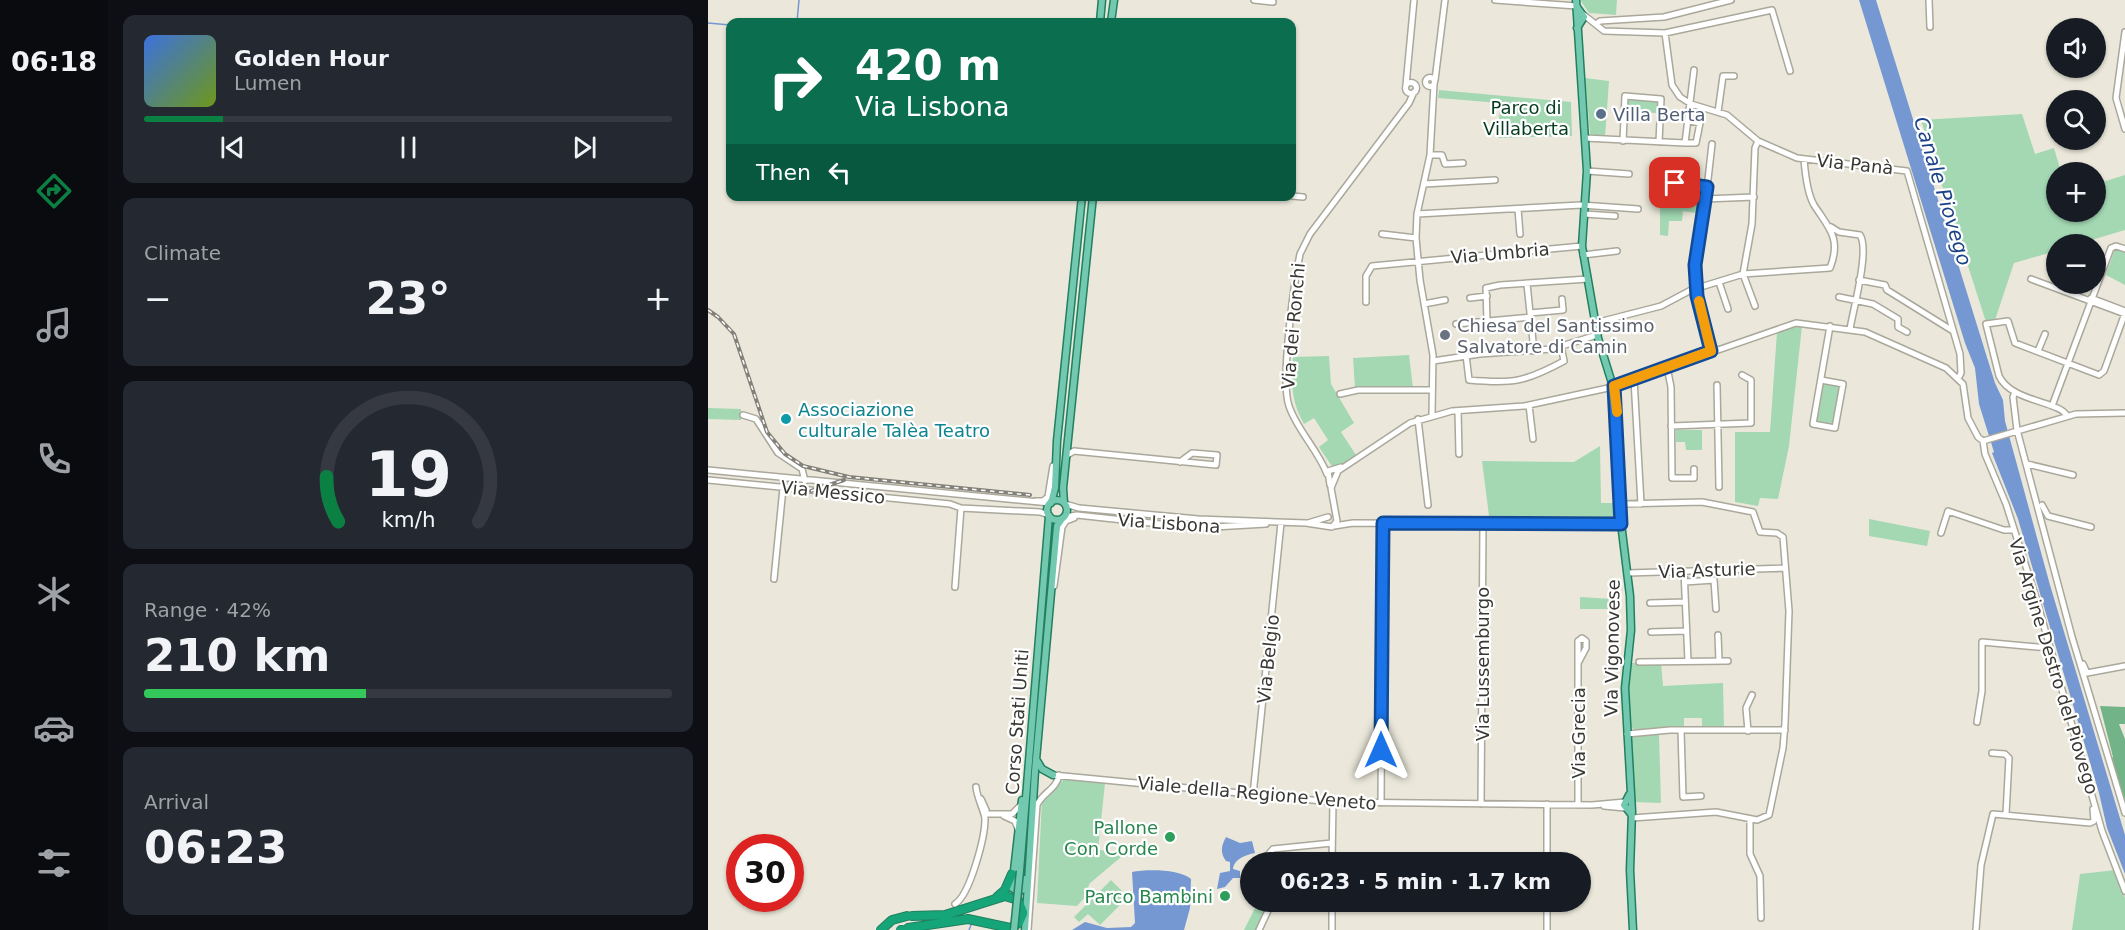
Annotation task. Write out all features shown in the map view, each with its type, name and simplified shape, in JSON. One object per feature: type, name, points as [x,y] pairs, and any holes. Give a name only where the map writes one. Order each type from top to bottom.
[{"type":"highway","points":[[985,903],[1005,890],[1016,872]]},
{"type":"highway","points":[[881,930],[891,920],[909,916],[945,915],[1011,896],[1019,901],[1023,913],[1017,924],[1008,928],[978,919],[953,920],[904,929]]},
{"type":"highway","points":[[953,920],[976,921],[995,930]]},
{"type":"main road","points":[[1100,18],[1102,0]]},
{"type":"main road","points":[[1112,18],[1114,0]]},
{"type":"main road","points":[[1576,3],[1582,18]]},
{"type":"main road","name":"Via Vigonovese","points":[[1582,18],[1577,29],[1587,171],[1582,246],[1595,323],[1614,386],[1621,524],[1628,573],[1631,630],[1625,688],[1628,803],[1632,816],[1630,870],[1633,930]]},
{"type":"main road","points":[[1082,201],[1057,441],[1055,488],[1049,516],[1056,520],[1063,518],[1067,511],[1064,504],[1066,458],[1093,201]]},
{"type":"main road","points":[[1051,503],[1057,501],[1064,504]]},
{"type":"main road","name":"Corso Stati Uniti","points":[[1014,930],[1016,872],[1049,516]]},
{"type":"main road","name":"Corso Stati Uniti","points":[[1025,930],[1035,771],[1054,587],[1057,526],[1063,518]]},
{"type":"main road","points":[[1028,749],[1018,830],[1016,872],[1012,888],[1021,891],[1025,885],[1035,771]]},
{"type":"main road","points":[[1036,759],[1042,769],[1056,775]]},
{"type":"main road","points":[[1035,785],[1041,777],[1056,775]]},
{"type":"main road","points":[[1025,930],[1023,913],[1027,858]]},
{"type":"street","points":[[1254,0],[1273,2]]},
{"type":"street","points":[[1407,106],[1406,88],[1414,0]]},
{"type":"street","points":[[1415,92],[1430,82],[1437,65],[1444,0]]},
{"type":"street","points":[[1495,0],[1576,3]]},
{"type":"street","points":[[1596,24],[1599,21],[1664,17],[1731,0]]},
{"type":"street","points":[[1929,0],[1930,27]]},
{"type":"street","points":[[1582,18],[1596,24],[1604,31],[1665,33],[1772,10],[1790,71]]},
{"type":"street","points":[[2125,32],[2122,70],[2116,98],[2125,129]]},
{"type":"street","points":[[1665,33],[1672,85],[1680,97],[1691,104]]},
{"type":"street","points":[[1408,67],[1415,92]]},
{"type":"street","points":[[1685,143],[1694,70]]},
{"type":"street","points":[[1718,112],[1723,76],[1734,76]]},
{"type":"street","points":[[1406,88],[1413,84],[1430,82]]},
{"type":"street","points":[[1430,82],[1435,93],[1430,154],[1417,214],[1416,238],[1433,361],[1432,415]]},
{"type":"street","points":[[1406,88],[1415,92]]},
{"type":"street","name":"Via dei Ronchi","points":[[1331,473],[1293,416],[1286,389],[1300,254],[1322,218],[1407,106],[1415,92]]},
{"type":"street","points":[[1623,141],[1625,96],[1661,99],[1659,142]]},
{"type":"street","points":[[2116,98],[2125,101]]},
{"type":"street","name":"Via Panà","points":[[1691,104],[1733,118],[1758,141],[1804,159],[1905,169],[1910,179],[1953,331]]},
{"type":"street","points":[[1585,138],[1696,143],[1700,123],[1689,121]]},
{"type":"street","points":[[1755,306],[1743,274],[1749,245],[1754,197],[1755,148],[1758,141]]},
{"type":"street","points":[[1711,351],[1696,288],[1696,252],[1706,197],[1712,144]]},
{"type":"street","points":[[1430,154],[1442,155],[1445,164],[1463,163]]},
{"type":"street","name":"Via Panà","points":[[1804,159],[1812,200],[1831,227]]},
{"type":"street","points":[[1587,171],[1629,174]]},
{"type":"street","points":[[1424,184],[1495,180]]},
{"type":"street","points":[[1675,183],[1707,187]]},
{"type":"street","points":[[1296,196],[1303,197]]},
{"type":"street","points":[[1706,197],[1754,197]]},
{"type":"street","points":[[1417,214],[1585,205],[1638,209]]},
{"type":"street","points":[[1518,209],[1520,234]]},
{"type":"street","points":[[1584,214],[1615,216]]},
{"type":"street","points":[[1595,323],[1661,306],[1696,288],[1743,274],[1830,268],[1834,242],[1831,227]]},
{"type":"street","points":[[1831,227],[1839,232],[1860,235],[1862,238],[1859,280],[1850,329]]},
{"type":"street","points":[[1382,234],[1416,238]]},
{"type":"street","name":"Via Umbria","points":[[1366,302],[1366,276],[1369,268],[1418,261],[1582,246]]},
{"type":"street","points":[[2106,258],[2112,247],[2125,249]]},
{"type":"street","points":[[1583,255],[1617,251]]},
{"type":"street","points":[[1487,321],[1486,288],[1587,279]]},
{"type":"street","points":[[2031,279],[2125,313],[2103,373],[2096,375],[2012,340],[2010,324],[2006,320],[1986,324],[1999,376],[2003,383],[2016,392],[2065,411],[2067,416]]},
{"type":"street","points":[[1332,499],[1327,518],[1331,526],[1336,519],[1332,499],[1331,473],[1418,419],[1458,411],[1529,405],[1614,386],[1789,324],[1850,329],[1890,341],[1938,364],[1959,377],[1960,354],[1953,331],[1887,290],[1885,285],[1859,280]]},
{"type":"street","points":[[1719,282],[1728,309]]},
{"type":"street","points":[[1527,284],[1534,351]]},
{"type":"street","points":[[1073,288],[1084,289]]},
{"type":"street","points":[[2052,406],[2092,294]]},
{"type":"street","points":[[1470,298],[1486,296]]},
{"type":"street","points":[[1839,297],[1873,304],[1896,318],[1898,327],[1907,332]]},
{"type":"street","points":[[1456,324],[1563,310],[1562,299]]},
{"type":"street","points":[[1424,304],[1443,302]]},
{"type":"street","points":[[1821,381],[1843,384],[1835,428],[1813,424],[1830,326]]},
{"type":"street","points":[[2038,351],[2045,334]]},
{"type":"street","points":[[1433,361],[1466,355],[1534,351],[1598,335]]},
{"type":"street","points":[[1466,355],[1469,380],[1509,383],[1531,378],[1564,362],[1561,346]]},
{"type":"street","points":[[1667,367],[1671,380],[1672,478],[1694,478],[1694,469]]},
{"type":"street","points":[[1671,426],[1751,423],[1751,380],[1742,375]]},
{"type":"street","name":"Via Argine Destro del Piovego","points":[[1959,377],[1966,391],[1970,422],[1986,441],[1985,454],[2004,497],[2102,831],[2125,891]]},
{"type":"street","points":[[1634,379],[1641,504]]},
{"type":"street","points":[[1717,385],[1719,487]]},
{"type":"street","points":[[1340,394],[1358,390],[1432,390]]},
{"type":"street","points":[[2016,392],[2013,397],[2014,433],[2031,476],[2078,658],[2125,813]]},
{"type":"street","points":[[1529,405],[1533,439]]},
{"type":"street","points":[[1458,411],[1459,454]]},
{"type":"street","points":[[1986,441],[2067,416],[2125,413]]},
{"type":"street","name":"Via Messico","points":[[742,415],[756,419],[778,453],[802,469],[805,481]]},
{"type":"street","points":[[1418,419],[1428,505]]},
{"type":"street","points":[[1013,501],[1041,501],[1048,497],[1057,441]]},
{"type":"street","points":[[1068,445],[1074,451],[1180,462],[1216,465],[1217,455],[1192,453],[1180,462]]},
{"type":"street","points":[[1074,451],[1066,458],[1066,497],[1071,504],[1087,508]]},
{"type":"street","points":[[2027,464],[2073,474]]},
{"type":"street","name":"Via Messico","points":[[708,470],[958,496],[1051,503]]},
{"type":"street","points":[[2031,476],[2048,516],[2091,528]]},
{"type":"street","points":[[774,579],[784,478]]},
{"type":"street","name":"Via Messico","points":[[708,480],[962,507],[1014,510],[1049,516]]},
{"type":"street","points":[[958,496],[955,501],[962,507]]},
{"type":"street","points":[[962,507],[969,503],[966,496]]},
{"type":"street","points":[[1620,504],[1702,502],[1755,513],[1760,532],[1777,533],[1783,537],[1787,563],[1785,568],[1789,611],[1785,730],[1770,812],[1766,819],[1750,819],[1716,812],[1632,816]]},
{"type":"street","name":"Via Lisbona","points":[[1064,504],[1198,519],[1331,526],[1353,523],[1621,524]]},
{"type":"street","points":[[955,587],[962,507]]},
{"type":"street","points":[[1014,510],[1039,515],[1046,520],[1045,556]]},
{"type":"street","points":[[1941,533],[1948,511],[2004,530],[2014,530]]},
{"type":"street","points":[[1138,522],[1139,512]]},
{"type":"street","name":"Via Lisbona","points":[[1063,518],[1073,515],[1197,528],[1274,522]]},
{"type":"street","points":[[1054,587],[1064,523],[1073,518],[1105,518]]},
{"type":"street","name":"Via Lisbona","points":[[1306,523],[1327,518],[1353,523]]},
{"type":"street","points":[[1197,528],[1198,519]]},
{"type":"street","name":"Via Belgio","points":[[1253,795],[1281,523]]},
{"type":"street","points":[[1381,803],[1383,523]]},
{"type":"street","name":"Via Lussemburgo","points":[[1481,804],[1483,524]]},
{"type":"street","name":"Via Asturie","points":[[1628,573],[1785,568]]},
{"type":"street","points":[[1684,571],[1688,661]]},
{"type":"street","points":[[1684,582],[1714,580],[1716,609]]},
{"type":"street","points":[[1650,603],[1685,602]]},
{"type":"street","points":[[1651,633],[1686,631]]},
{"type":"street","points":[[1718,635],[1719,661]]},
{"type":"street","points":[[1977,722],[1982,691],[1983,642],[2049,648]]},
{"type":"street","points":[[2078,658],[2087,673],[2125,666]]},
{"type":"street","name":"Via Grecia","points":[[1578,804],[1579,660]]},
{"type":"street","points":[[1639,662],[1728,661]]},
{"type":"street","points":[[1748,731],[1746,708],[1752,695]]},
{"type":"street","points":[[1681,730],[1683,797],[1701,796]]},
{"type":"street","points":[[1627,732],[1785,730]]},
{"type":"street","points":[[1992,753],[2005,754],[2009,758],[2006,814]]},
{"type":"street","points":[[1025,930],[1037,805],[1040,798],[1057,782],[1056,775]]},
{"type":"street","name":"Viale della Regione Veneto","points":[[1056,775],[1332,802],[1600,805],[1628,803]]},
{"type":"street","points":[[1332,802],[1332,852]]},
{"type":"street","points":[[1976,930],[1981,865],[1993,814],[2090,823],[2094,821],[2095,802]]},
{"type":"street","points":[[1001,815],[1015,813],[1021,804]]},
{"type":"street","points":[[1547,804],[1547,852]]},
{"type":"street","points":[[955,904],[966,892],[976,861],[985,812],[1015,821],[1018,830]]},
{"type":"street","points":[[1750,819],[1750,854],[1760,876],[1761,918]]},
{"type":"street","points":[[1270,852],[1273,849],[1332,843]]},
{"type":"street","points":[[1258,930],[1267,912]]},
{"type":"street","points":[[1332,912],[1332,930]]},
{"type":"street","points":[[1547,912],[1547,930]]},
{"type":"green space","points":[[1580,0],[1617,0],[1616,15],[1589,13]]},
{"type":"green space","points":[[1585,78],[1609,81],[1605,137],[1590,134]]},
{"type":"green space","name":"Parco di Villaberta","points":[[1439,90],[1571,102],[1572,136],[1498,138],[1500,103],[1438,98]]},
{"type":"green space","points":[[1628,100],[1658,101],[1657,113],[1627,112]]},
{"type":"green space","points":[[2022,114],[2035,154],[2055,150],[2058,162],[2046,162],[2046,222],[2106,222],[2106,181],[2125,175],[2125,230],[2106,236],[2046,234],[2046,254],[2014,263],[1995,320],[1986,322],[1921,120]]},
{"type":"green space","points":[[1660,196],[1699,202],[1697,213],[1683,211],[1682,221],[1669,221],[1668,236],[1660,235]]},
{"type":"green space","points":[[2115,249],[2125,253],[2125,285],[2106,275]]},
{"type":"green space","points":[[1794,326],[1802,326],[1789,446],[1778,499],[1760,498],[1758,506],[1735,502],[1735,432],[1770,432],[1777,332]]},
{"type":"green space","points":[[1409,355],[1413,388],[1355,388],[1353,358]]},
{"type":"green space","points":[[1329,356],[1331,384],[1354,423],[1341,432],[1356,455],[1336,468],[1331,465],[1319,447],[1328,440],[1314,418],[1304,424],[1294,400],[1292,383],[1293,357]]},
{"type":"green space","points":[[1823,382],[1840,387],[1833,426],[1815,422]]},
{"type":"green space","points":[[708,408],[741,409],[741,420],[708,419]]},
{"type":"green space","points":[[1676,430],[1702,430],[1702,450],[1686,450],[1685,442],[1676,442]]},
{"type":"green space","points":[[1600,446],[1601,503],[1617,503],[1617,512],[1614,517],[1489,516],[1482,461],[1574,462]]},
{"type":"green space","points":[[1869,519],[1930,531],[1927,546],[1869,536]]},
{"type":"green space","points":[[1580,597],[1613,599],[1612,609],[1580,609]]},
{"type":"green space","points":[[1661,662],[1663,686],[1723,683],[1724,729],[1702,729],[1702,718],[1684,718],[1684,729],[1633,729],[1629,723],[1626,707],[1630,663]]},
{"type":"green space","points":[[2100,706],[2125,707],[2125,724],[2119,724],[2125,739],[2125,811],[2109,760],[2113,757]]},
{"type":"green space","points":[[1659,734],[1661,803],[1632,802],[1630,742],[1632,737]]},
{"type":"green space","points":[[1065,777],[1105,783],[1098,850],[1127,852],[1089,884],[1087,895],[1077,906],[1037,903],[1042,799],[1057,788]]},
{"type":"green space","points":[[2116,870],[2125,898],[2125,930],[2072,930],[2080,874]]},
{"type":"green space","points":[[1111,880],[1128,897],[1100,925],[1088,914],[1079,922],[1074,917]]},
{"type":"green space","points":[[1253,912],[1266,912],[1258,930],[1244,930]]},
{"type":"water","points":[[1859,0],[1876,0],[1995,383],[2003,400],[2005,421],[2050,585],[2125,835],[2125,874],[2107,828],[2099,793],[2018,519],[1992,453],[1994,452],[1979,404],[1975,368],[1965,343]]},
{"type":"water","points":[[1226,837],[1240,843],[1252,841],[1255,852],[1240,852],[1240,859],[1233,869],[1240,871],[1240,878],[1233,878],[1225,887],[1217,889],[1220,873],[1230,871],[1230,862],[1224,858],[1222,846]]},
{"type":"water","points":[[1154,870],[1171,872],[1191,879],[1190,908],[1184,930],[1072,930],[1085,922],[1107,928],[1131,927],[1135,923],[1132,872]]},
{"type":"waterway","points":[[797,18],[799,0]]},
{"type":"waterway","points":[[708,23],[726,25]]},
{"type":"waterway","points":[[969,930],[971,925]]},
{"type":"railway","points":[[708,310],[734,334],[767,432],[785,454],[803,466],[849,477],[1030,495]]},
{"type":"railway","points":[[811,491],[844,480]]},
{"type":"slow traffic","points":[[1617,412],[1614,386],[1711,351],[1699,301]]},
{"type":"place","name":"Villa Berta","points":[[1601,114]]},
{"type":"place","name":"Chiesa del Santissimo Salvatore di Camin","points":[[1445,335]]},
{"type":"place","name":"Associazione culturale Talèa Teatro","points":[[786,419]]},
{"type":"place","name":"Pallone Con Corde","points":[[1170,837]]},
{"type":"place","name":"Parco Bambini","points":[[1225,896]]},
{"type":"route","points":[[1381,750],[1383,523],[1621,524],[1614,386],[1711,351],[1697,296],[1695,265],[1707,187],[1675,183]]},
{"type":"water label","name":"Canale Piovego","points":[[1943,191]]}]
